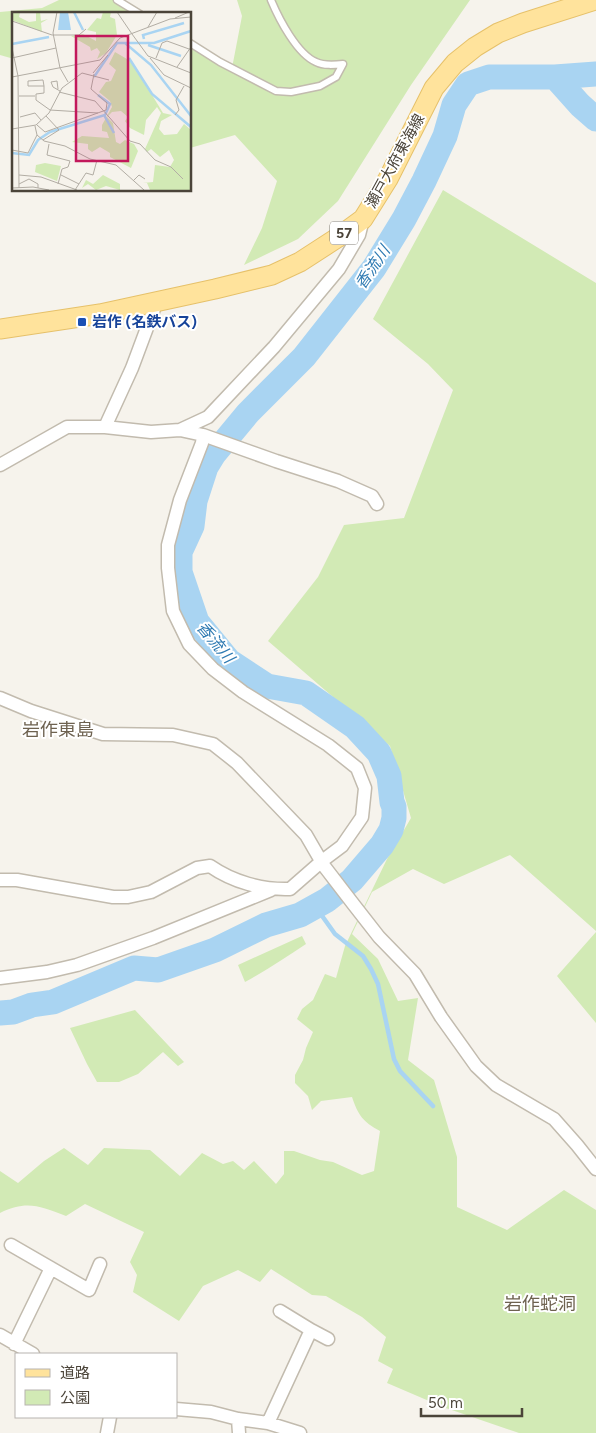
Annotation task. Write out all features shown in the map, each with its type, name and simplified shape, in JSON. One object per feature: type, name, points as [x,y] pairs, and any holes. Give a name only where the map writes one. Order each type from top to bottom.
[{"type":"main road","name":"瀬戸大府東海線","points":[[0,329],[100,314],[272,275],[300,262],[364,219],[388,179],[434,88],[455,63],[475,47],[498,33],[595,0]]},
{"type":"street","points":[[180,430],[208,417],[274,347],[339,269],[359,235],[364,219]]},
{"type":"street","points":[[105,427],[132,368],[157,301]]},
{"type":"street","points":[[0,465],[68,428],[105,427],[151,432],[180,430],[205,436],[338,481],[372,496],[377,504]]},
{"type":"street","points":[[0,880],[17,880],[113,897],[128,897],[151,892],[197,868],[210,866],[219,873],[239,881],[271,890],[290,889],[323,864],[342,846],[362,817],[365,788],[357,768],[328,745],[243,692],[213,669],[189,644],[173,611],[168,568],[168,545],[180,500],[205,436]]},
{"type":"street","points":[[0,698],[31,711],[103,734],[173,734],[213,744],[237,763],[306,835],[323,864],[379,937],[415,974],[441,1016],[476,1066],[496,1085],[554,1119],[596,1169]]},
{"type":"street","points":[[0,978],[48,972],[77,965],[153,938],[271,890]]},
{"type":"street","points":[[12,1245],[89,1290],[100,1264]]},
{"type":"street","points":[[14,1344],[51,1268]]},
{"type":"street","points":[[280,1311],[328,1339]]},
{"type":"street","points":[[268,1423],[311,1330]]},
{"type":"street","points":[[0,1335],[31,1353]]},
{"type":"street","points":[[178,1409],[211,1412],[238,1419],[268,1423],[300,1433]]},
{"type":"street","points":[[107,1433],[110,1418]]},
{"type":"street","points":[[238,1419],[239,1433]]},
{"type":"lane","points":[[117,0],[137,12]]},
{"type":"lane","points":[[191,44],[220,62],[276,91],[291,92],[320,86],[336,77],[342,64],[318,63],[309,59],[287,32],[271,0]]},
{"type":"green space","points":[[59,0],[117,0],[137,12],[12,12],[12,58],[0,55],[0,12],[42,8]]},
{"type":"green space","points":[[237,0],[470,0],[411,85],[338,201],[298,239],[244,265],[262,228],[277,181],[235,135],[191,148],[191,44],[232,68],[242,16]]},
{"type":"green space","points":[[443,190],[596,283],[596,931],[510,855],[444,884],[413,869],[372,892],[352,934],[378,959],[398,1001],[418,998],[408,1060],[434,1080],[457,1157],[457,1207],[507,1230],[564,1190],[596,1210],[596,1433],[519,1433],[443,1407],[387,1383],[393,1369],[378,1361],[386,1337],[362,1317],[326,1296],[312,1295],[271,1269],[260,1282],[238,1270],[203,1286],[179,1321],[133,1292],[137,1275],[130,1262],[144,1232],[85,1204],[66,1216],[33,1206],[18,1207],[0,1213],[0,1171],[18,1183],[44,1161],[64,1148],[88,1165],[104,1148],[150,1150],[180,1176],[202,1153],[223,1164],[233,1161],[244,1170],[254,1161],[276,1184],[284,1174],[284,1151],[294,1151],[320,1160],[333,1162],[362,1175],[374,1171],[380,1131],[362,1117],[352,1097],[321,1101],[312,1110],[308,1096],[295,1083],[295,1075],[303,1060],[313,1032],[297,1019],[302,1009],[313,1000],[325,974],[336,978],[345,946],[387,859],[411,818],[390,746],[268,641],[318,577],[344,525],[404,518],[453,390],[428,364],[373,319]]},
{"type":"green space","points":[[596,932],[596,1023],[557,976]]},
{"type":"green space","points":[[302,936],[306,944],[245,982],[238,965]]},
{"type":"green space","points":[[135,1010],[184,1062],[178,1066],[163,1052],[138,1074],[119,1082],[97,1082],[70,1028]]},
{"type":"waterway","name":"香流川","points":[[0,1013],[13,1012],[32,1005],[53,1002],[134,968],[158,970],[215,950],[266,925],[300,915],[327,900],[352,880],[382,845],[391,830],[394,807],[389,776],[379,753],[355,727],[306,693],[267,686],[229,661],[197,622],[180,572],[180,552],[192,526],[195,501],[206,467],[214,454],[248,413],[304,357],[374,268],[404,219],[424,181],[445,136],[454,105],[468,84],[489,77],[555,77],[596,74]]},
{"type":"waterway","points":[[555,77],[580,105],[596,119]]},
{"type":"waterway","points":[[315,906],[335,934],[363,956],[371,969],[378,984],[394,1059],[400,1071],[433,1106]]},
{"type":"place","name":"岩作 (名鉄バス)","points":[[82,322]]},
{"type":"district","name":"岩作東島","points":[[58,730]]},
{"type":"district","name":"岩作蛇洞","points":[[540,1304]]}]
